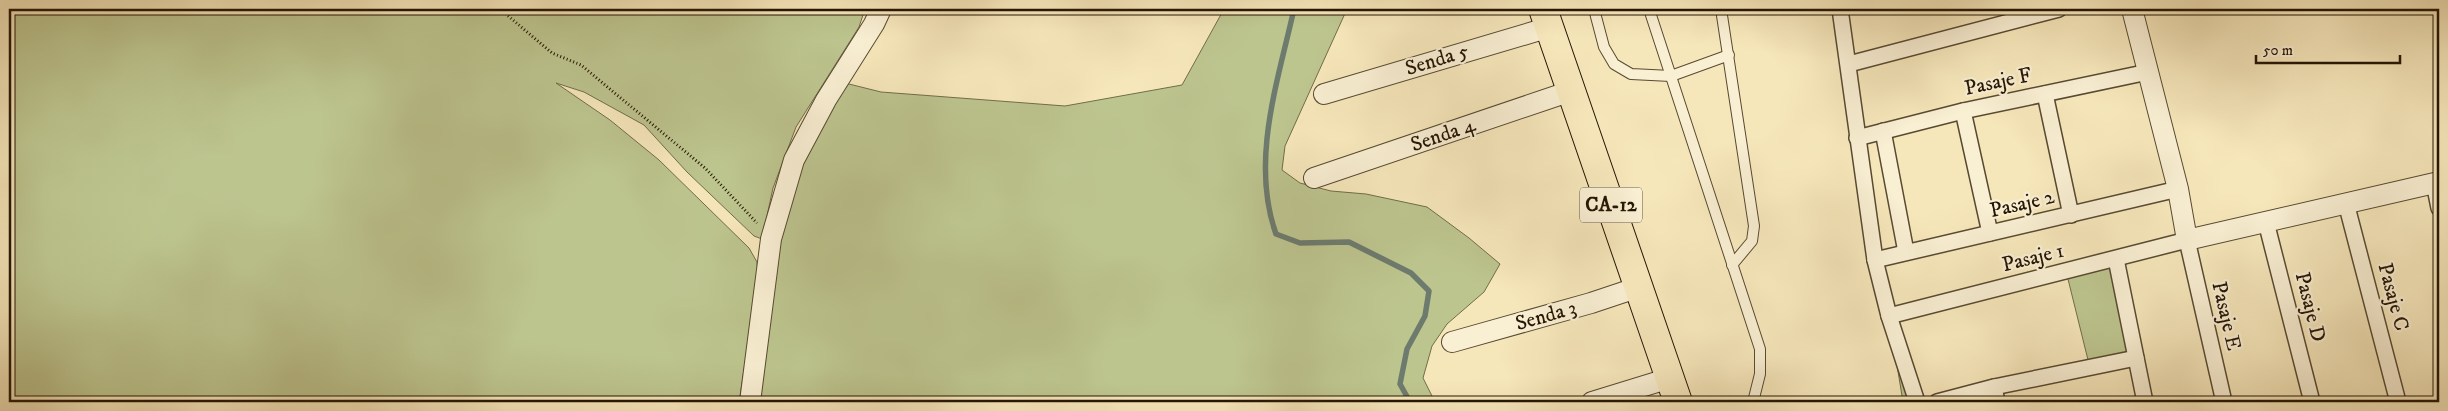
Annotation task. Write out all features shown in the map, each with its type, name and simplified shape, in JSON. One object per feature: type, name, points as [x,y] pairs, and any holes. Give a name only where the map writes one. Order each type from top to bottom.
[{"type":"main road","name":"CA-12","points":[[1547,18],[1674,390]]},
{"type":"street","points":[[750,402],[771,239],[794,160],[826,100],[874,24],[880,9]]},
{"type":"street","points":[[1840,9],[1875,260],[1917,402]]},
{"type":"street","points":[[1849,64],[2059,9]]},
{"type":"street","points":[[2132,9],[2178,189],[2187,240],[2436,183],[2439,208]]},
{"type":"street","name":"Senda 5","points":[[1324,94],[1547,18]]},
{"type":"street","name":"Pasaje F","points":[[1857,138],[1963,111],[2148,72]]},
{"type":"street","name":"Senda 4","points":[[1314,178],[1571,91]]},
{"type":"street","points":[[2045,94],[2071,214]]},
{"type":"street","points":[[1963,111],[1990,233]]},
{"type":"street","points":[[1883,131],[1906,252]]},
{"type":"street","name":"Pasaje 2","points":[[1875,260],[2178,189]]},
{"type":"street","name":"Pasaje C","points":[[2346,203],[2398,402]]},
{"type":"street","name":"Pasaje D","points":[[2266,222],[2312,402]]},
{"type":"street","name":"Pasaje 1","points":[[1890,316],[2187,240]]},
{"type":"street","name":"Pasaje E","points":[[2187,240],[2224,402]]},
{"type":"street","points":[[2116,259],[2145,402]]},
{"type":"street","name":"Senda 3","points":[[1452,342],[1591,303],[1639,287]]},
{"type":"street","points":[[1937,402],[1994,387],[2136,358]]},
{"type":"street","points":[[1994,387],[1998,402]]},
{"type":"street","points":[[1592,402],[1674,390]]},
{"type":"lane","points":[[1594,9],[1604,47],[1614,64],[1631,74],[1671,76],[1729,55]]},
{"type":"lane","points":[[1649,9],[1760,349],[1760,374],[1753,402]]},
{"type":"lane","points":[[1721,9],[1754,226],[1752,241],[1732,265]]},
{"type":"path","points":[[500,9],[552,52],[581,65],[705,168],[771,239]]},
{"type":"green space","points":[[9,9],[865,9],[859,27],[796,127],[773,188],[762,239],[754,236],[687,172],[644,125],[584,92],[556,83],[610,120],[659,160],[749,248],[757,262],[758,280],[739,402],[9,402]]},
{"type":"green space","points":[[1224,9],[1347,9],[1285,146],[1282,170],[1300,183],[1331,191],[1366,194],[1427,207],[1500,264],[1484,292],[1447,324],[1432,346],[1423,378],[1435,402],[757,402],[774,242],[793,184],[845,83],[881,92],[1065,106],[1182,85]]},
{"type":"green space","points":[[2433,9],[2439,9],[2439,43]]},
{"type":"green space","points":[[2116,259],[2136,358],[2090,368],[2066,271]]},
{"type":"green space","points":[[1889,316],[1917,402],[1903,402]]},
{"type":"waterway","points":[[1294,9],[1274,93],[1266,150],[1269,206],[1276,234],[1300,243],[1349,242],[1411,273],[1429,291],[1425,316],[1407,349],[1400,384],[1410,402]]}]
